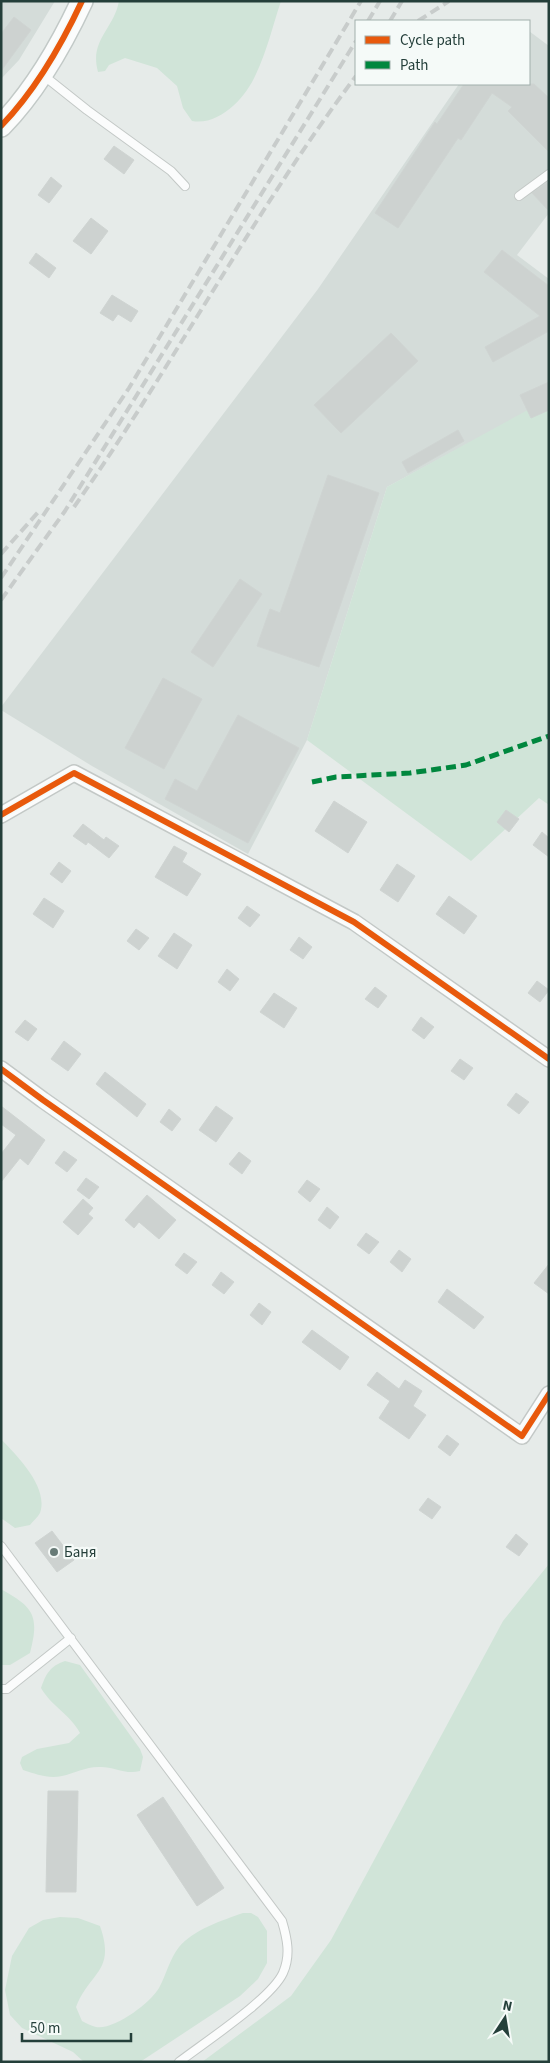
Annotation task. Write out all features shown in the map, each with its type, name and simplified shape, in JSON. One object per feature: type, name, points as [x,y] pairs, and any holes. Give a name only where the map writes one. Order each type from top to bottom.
[{"type":"street","points":[[1,126],[42,75],[64,39],[82,1]]},
{"type":"street","points":[[1,815],[74,772],[354,922],[549,1059]]},
{"type":"street","points":[[1,1069],[522,1436],[549,1394]]},
{"type":"lane","points":[[42,75],[171,171],[186,186]]},
{"type":"lane","points":[[519,196],[549,174]]},
{"type":"lane","points":[[1,1546],[282,1920],[288,1940],[288,1955],[283,1973],[268,1993],[179,2062]]},
{"type":"lane","points":[[1,1688],[7,1689],[71,1638]]},
{"type":"shaded area","points":[[1,1],[55,1],[19,60],[1,79]]},
{"type":"shaded area","points":[[530,32],[549,46],[549,213],[517,255],[549,279],[549,400],[387,487],[307,740],[248,854],[92,766],[1,710],[1,707],[318,289],[458,85],[530,85]]},
{"type":"green space","points":[[119,1],[281,1],[263,56],[252,83],[246,92],[231,108],[222,114],[212,119],[192,121],[183,108],[177,86],[157,68],[125,58],[109,65],[105,71],[98,72],[96,61],[99,43],[116,11]]},
{"type":"green space","points":[[546,400],[549,405],[549,805],[539,798],[471,861],[307,740],[387,487]]},
{"type":"green space","points":[[1,1439],[23,1463],[40,1493],[42,1503],[40,1513],[30,1525],[15,1528],[1,1518]]},
{"type":"green space","points":[[549,1564],[549,2062],[202,2062],[291,1996],[331,1940],[503,1621]]},
{"type":"green space","points":[[1,1589],[27,1607],[34,1621],[30,1653],[10,1665],[1,1665]]},
{"type":"green space","points":[[65,1661],[80,1665],[140,1749],[143,1757],[140,1771],[130,1772],[96,1767],[52,1777],[23,1770],[20,1763],[22,1757],[37,1749],[69,1743],[80,1733],[76,1726],[45,1695],[41,1688],[49,1671]]},
{"type":"green space","points":[[243,1913],[251,1913],[258,1917],[267,1931],[267,1963],[258,1979],[240,1996],[140,2062],[84,2062],[73,2052],[22,2028],[10,2015],[5,1990],[12,1956],[29,1928],[43,1920],[60,1917],[78,1918],[100,1926],[105,1953],[103,1962],[76,2007],[82,2021],[96,2027],[104,2027],[122,2020],[148,2001],[162,1983],[173,1956],[179,1947],[192,1935],[209,1926]]},
{"type":"building","points":[[14,17],[31,30],[1,71],[1,34]]},
{"type":"building","points":[[534,84],[549,98],[549,152],[508,111],[512,107],[492,93],[461,140],[458,138],[398,228],[375,213],[435,122],[437,124],[463,85]]},
{"type":"building","points":[[114,146],[134,160],[124,174],[104,159]]},
{"type":"building","points":[[51,177],[62,186],[49,203],[38,195]]},
{"type":"building","points":[[549,181],[549,211],[532,193]]},
{"type":"building","points":[[91,218],[108,231],[91,254],[73,241]]},
{"type":"building","points":[[502,250],[549,286],[549,331],[493,362],[485,347],[540,316],[484,272]]},
{"type":"building","points":[[36,253],[56,268],[49,278],[29,263]]},
{"type":"building","points":[[112,295],[138,311],[131,322],[118,314],[113,321],[100,313]]},
{"type":"building","points":[[391,333],[418,361],[341,433],[314,405]]},
{"type":"building","points":[[549,382],[549,410],[531,418],[520,395]]},
{"type":"building","points":[[458,430],[464,441],[408,473],[402,462]]},
{"type":"building","points":[[328,475],[379,493],[319,667],[257,646],[270,609],[280,613]]},
{"type":"building","points":[[240,579],[262,594],[213,667],[191,652]]},
{"type":"building","points":[[163,678],[202,699],[164,769],[125,748]]},
{"type":"building","points":[[238,715],[299,748],[248,843],[165,799],[175,779],[197,791]]},
{"type":"building","points":[[334,801],[367,822],[348,853],[315,831]]},
{"type":"building","points":[[506,810],[519,819],[509,832],[497,822]]},
{"type":"building","points":[[83,824],[104,840],[106,837],[119,846],[109,858],[88,842],[86,845],[73,836]]},
{"type":"building","points":[[542,832],[549,838],[549,857],[533,845]]},
{"type":"building","points":[[174,846],[187,853],[182,862],[201,874],[187,896],[155,877]]},
{"type":"building","points":[[59,862],[71,871],[62,883],[50,874]]},
{"type":"building","points":[[397,864],[415,876],[398,902],[380,890]]},
{"type":"building","points":[[449,896],[477,916],[464,934],[436,914]]},
{"type":"building","points":[[44,898],[64,911],[53,928],[33,914]]},
{"type":"building","points":[[247,906],[260,915],[250,927],[238,918]]},
{"type":"building","points":[[136,929],[149,938],[139,950],[127,941]]},
{"type":"building","points":[[174,933],[192,945],[177,969],[158,956]]},
{"type":"building","points":[[299,937],[312,947],[303,959],[290,950]]},
{"type":"building","points":[[227,969],[239,979],[230,991],[218,982]]},
{"type":"building","points":[[537,981],[549,990],[540,1002],[528,993]]},
{"type":"building","points":[[375,987],[387,996],[378,1008],[365,999]]},
{"type":"building","points":[[274,993],[297,1008],[284,1028],[260,1012]]},
{"type":"building","points":[[421,1017],[434,1027],[424,1039],[412,1030]]},
{"type":"building","points":[[25,1020],[37,1029],[28,1041],[15,1032]]},
{"type":"building","points":[[64,1041],[81,1054],[68,1071],[51,1059]]},
{"type":"building","points":[[460,1059],[473,1068],[464,1080],[451,1071]]},
{"type":"building","points":[[105,1072],[146,1104],[137,1117],[96,1084]]},
{"type":"building","points":[[516,1093],[529,1102],[519,1114],[507,1105]]},
{"type":"building","points":[[1,1106],[45,1140],[28,1165],[20,1158],[1,1182],[1,1154],[16,1135],[1,1124]]},
{"type":"building","points":[[216,1106],[233,1118],[216,1142],[199,1130]]},
{"type":"building","points":[[169,1109],[181,1119],[172,1131],[160,1122]]},
{"type":"building","points":[[64,1151],[77,1160],[67,1172],[55,1163]]},
{"type":"building","points":[[239,1152],[251,1161],[242,1174],[229,1164]]},
{"type":"building","points":[[86,1178],[99,1187],[89,1199],[77,1190]]},
{"type":"building","points":[[307,1180],[320,1189],[310,1202],[298,1192]]},
{"type":"building","points":[[147,1195],[176,1220],[159,1239],[139,1222],[134,1228],[125,1220]]},
{"type":"building","points":[[83,1199],[93,1208],[88,1214],[93,1218],[78,1235],[63,1222]]},
{"type":"building","points":[[327,1207],[339,1217],[330,1229],[318,1220]]},
{"type":"building","points":[[366,1233],[379,1242],[369,1254],[357,1245]]},
{"type":"building","points":[[399,1250],[411,1259],[402,1272],[390,1262]]},
{"type":"building","points":[[184,1253],[197,1262],[187,1274],[175,1265]]},
{"type":"building","points":[[549,1264],[549,1294],[534,1283]]},
{"type":"building","points":[[221,1272],[234,1282],[224,1294],[212,1285]]},
{"type":"building","points":[[447,1289],[484,1317],[474,1329],[438,1302]]},
{"type":"building","points":[[259,1303],[271,1312],[262,1325],[250,1315]]},
{"type":"building","points":[[312,1330],[349,1357],[340,1370],[302,1342]]},
{"type":"building","points":[[377,1372],[399,1389],[405,1380],[422,1391],[413,1406],[426,1415],[409,1439],[379,1418],[390,1401],[367,1385]]},
{"type":"building","points":[[447,1435],[459,1444],[450,1456],[438,1447]]},
{"type":"building","points":[[428,1498],[441,1507],[432,1519],[419,1510]]},
{"type":"building","name":"Баня","points":[[52,1531],[74,1560],[57,1572],[35,1543]]},
{"type":"building","points":[[516,1534],[528,1544],[519,1556],[506,1547]]},
{"type":"building","points":[[48,1791],[78,1791],[76,1892],[46,1892]]},
{"type":"building","points":[[163,1797],[224,1888],[197,1906],[137,1815]]},
{"type":"railway","points":[[1,578],[129,388],[361,1]]},
{"type":"railway","points":[[369,20],[380,1]]},
{"type":"railway","points":[[391,20],[402,1]]},
{"type":"railway","points":[[420,20],[449,1]]},
{"type":"railway","points":[[1,600],[65,511],[355,43]]},
{"type":"railway","points":[[74,507],[110,454],[282,181],[355,77]]},
{"type":"railway","points":[[1,554],[40,510]]},
{"type":"marked path","points":[[312,782],[336,777],[410,773],[466,765],[549,736]]},
{"type":"cycle path","points":[[1,126],[25,98],[47,67],[82,1]]},
{"type":"cycle path","points":[[1,815],[74,773],[354,922],[549,1059]]},
{"type":"cycle path","points":[[1,1069],[522,1436],[549,1394]]},
{"type":"place","name":"Баня","points":[[54,1552]]}]
